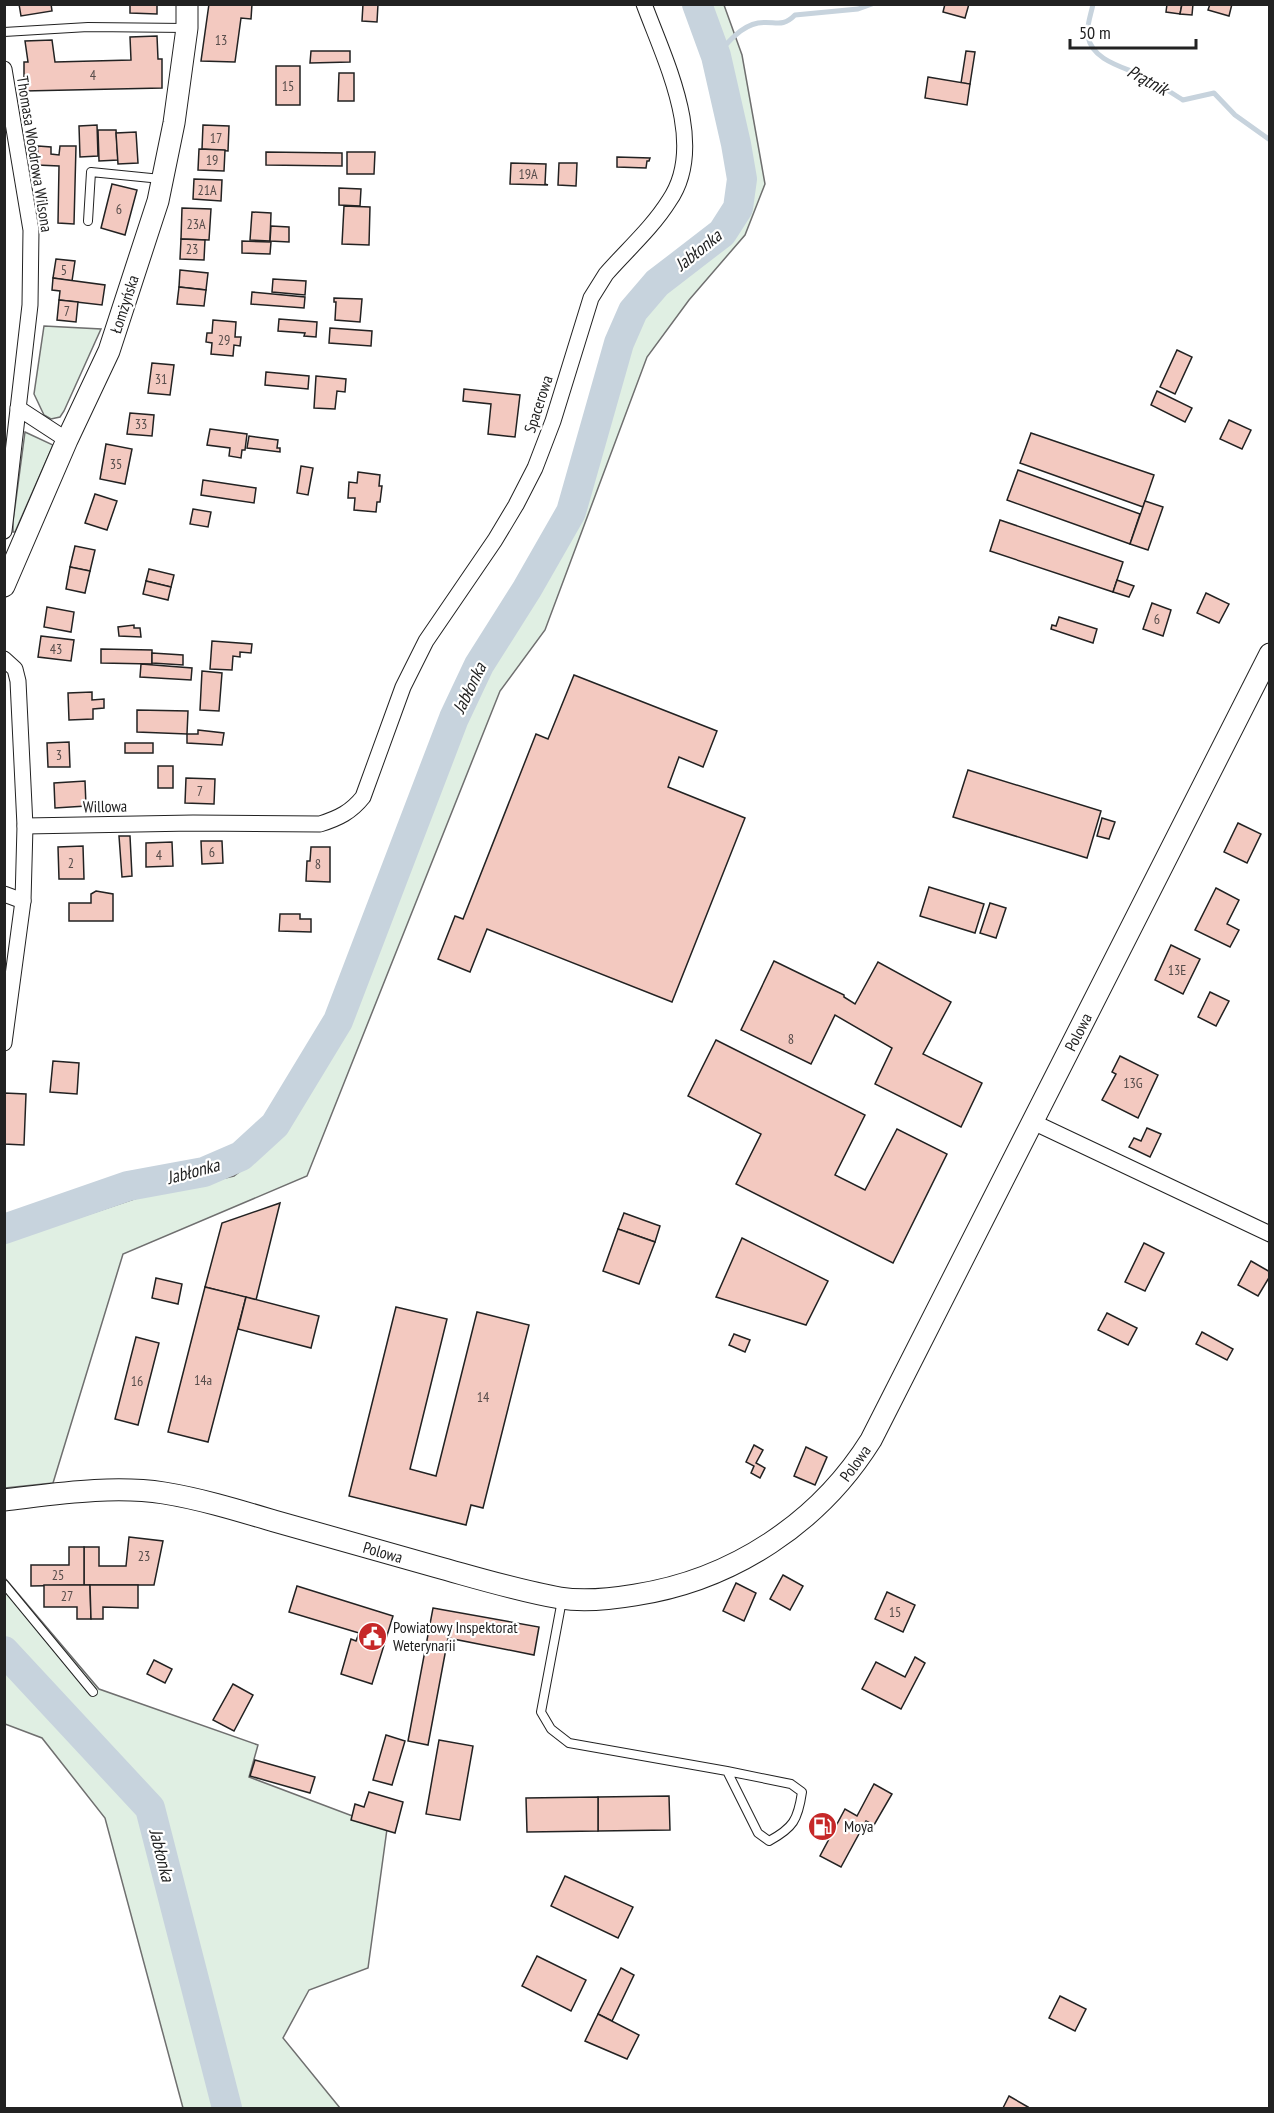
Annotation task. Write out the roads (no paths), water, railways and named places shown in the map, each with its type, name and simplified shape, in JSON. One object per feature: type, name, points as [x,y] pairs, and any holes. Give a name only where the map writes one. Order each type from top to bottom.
[{"type":"street","name":"Łomżyńska","points":[[4,586],[67,440],[109,351],[158,201],[174,123],[187,4]]},
{"type":"street","name":"Spacerowa","points":[[354,808],[363,797],[404,687],[426,641],[495,540],[535,468],[553,421],[585,316],[598,286],[606,273],[671,199],[678,180],[684,161],[683,118],[677,93],[644,4]]},
{"type":"street","name":"Thomasa Woodrowa Wilsona","points":[[4,69],[30,230],[30,306],[4,531]]},
{"type":"street","points":[[18,408],[67,440]]},
{"type":"street","name":"Polowa","points":[[4,1500],[105,1491],[162,1493],[211,1503],[491,1582],[562,1598],[594,1599],[652,1593],[719,1572],[755,1554],[797,1525],[834,1490],[849,1473],[871,1440],[1269,654]]},
{"type":"street","points":[[4,659],[15,669],[18,681],[26,826],[23,901],[4,1043]]},
{"type":"street","name":"Willowa","points":[[26,826],[193,823],[320,824],[339,818],[354,808]]},
{"type":"street","points":[[4,894],[23,901]]},
{"type":"street","points":[[1033,1122],[1269,1234]]},
{"type":"lane","points":[[4,32],[88,27],[186,28]]},
{"type":"lane","points":[[88,221],[91,172],[162,180]]},
{"type":"lane","points":[[4,1584],[93,1692]]},
{"type":"lane","points":[[562,1598],[541,1712],[551,1730],[569,1743],[727,1771],[790,1784],[802,1792],[799,1809],[788,1830],[769,1841],[758,1833],[727,1771]]},
{"type":"waterway","name":"Jabłonka","points":[[4,1229],[128,1186],[204,1172],[241,1156],[275,1125],[338,1021],[454,718],[479,665],[527,589],[571,512],[619,343],[633,311],[657,283],[722,233],[738,208],[742,179],[736,144],[716,56],[697,4]]},
{"type":"waterway","name":"Prątnik","points":[[716,56],[735,36],[752,25],[764,22],[782,23],[795,15],[858,9],[872,4]]},
{"type":"waterway","name":"Prątnik","points":[[1093,4],[1088,37],[1091,45],[1103,58],[1148,79],[1183,100],[1214,93],[1235,115],[1270,140]]},
{"type":"waterway","name":"Jabłonka","points":[[4,1651],[150,1808],[227,2108]]},
{"type":"place","name":"Powiatowy Inspektorat Weterynarii","points":[[372,1636]]},
{"type":"place","name":"Moya","points":[[823,1826]]}]
